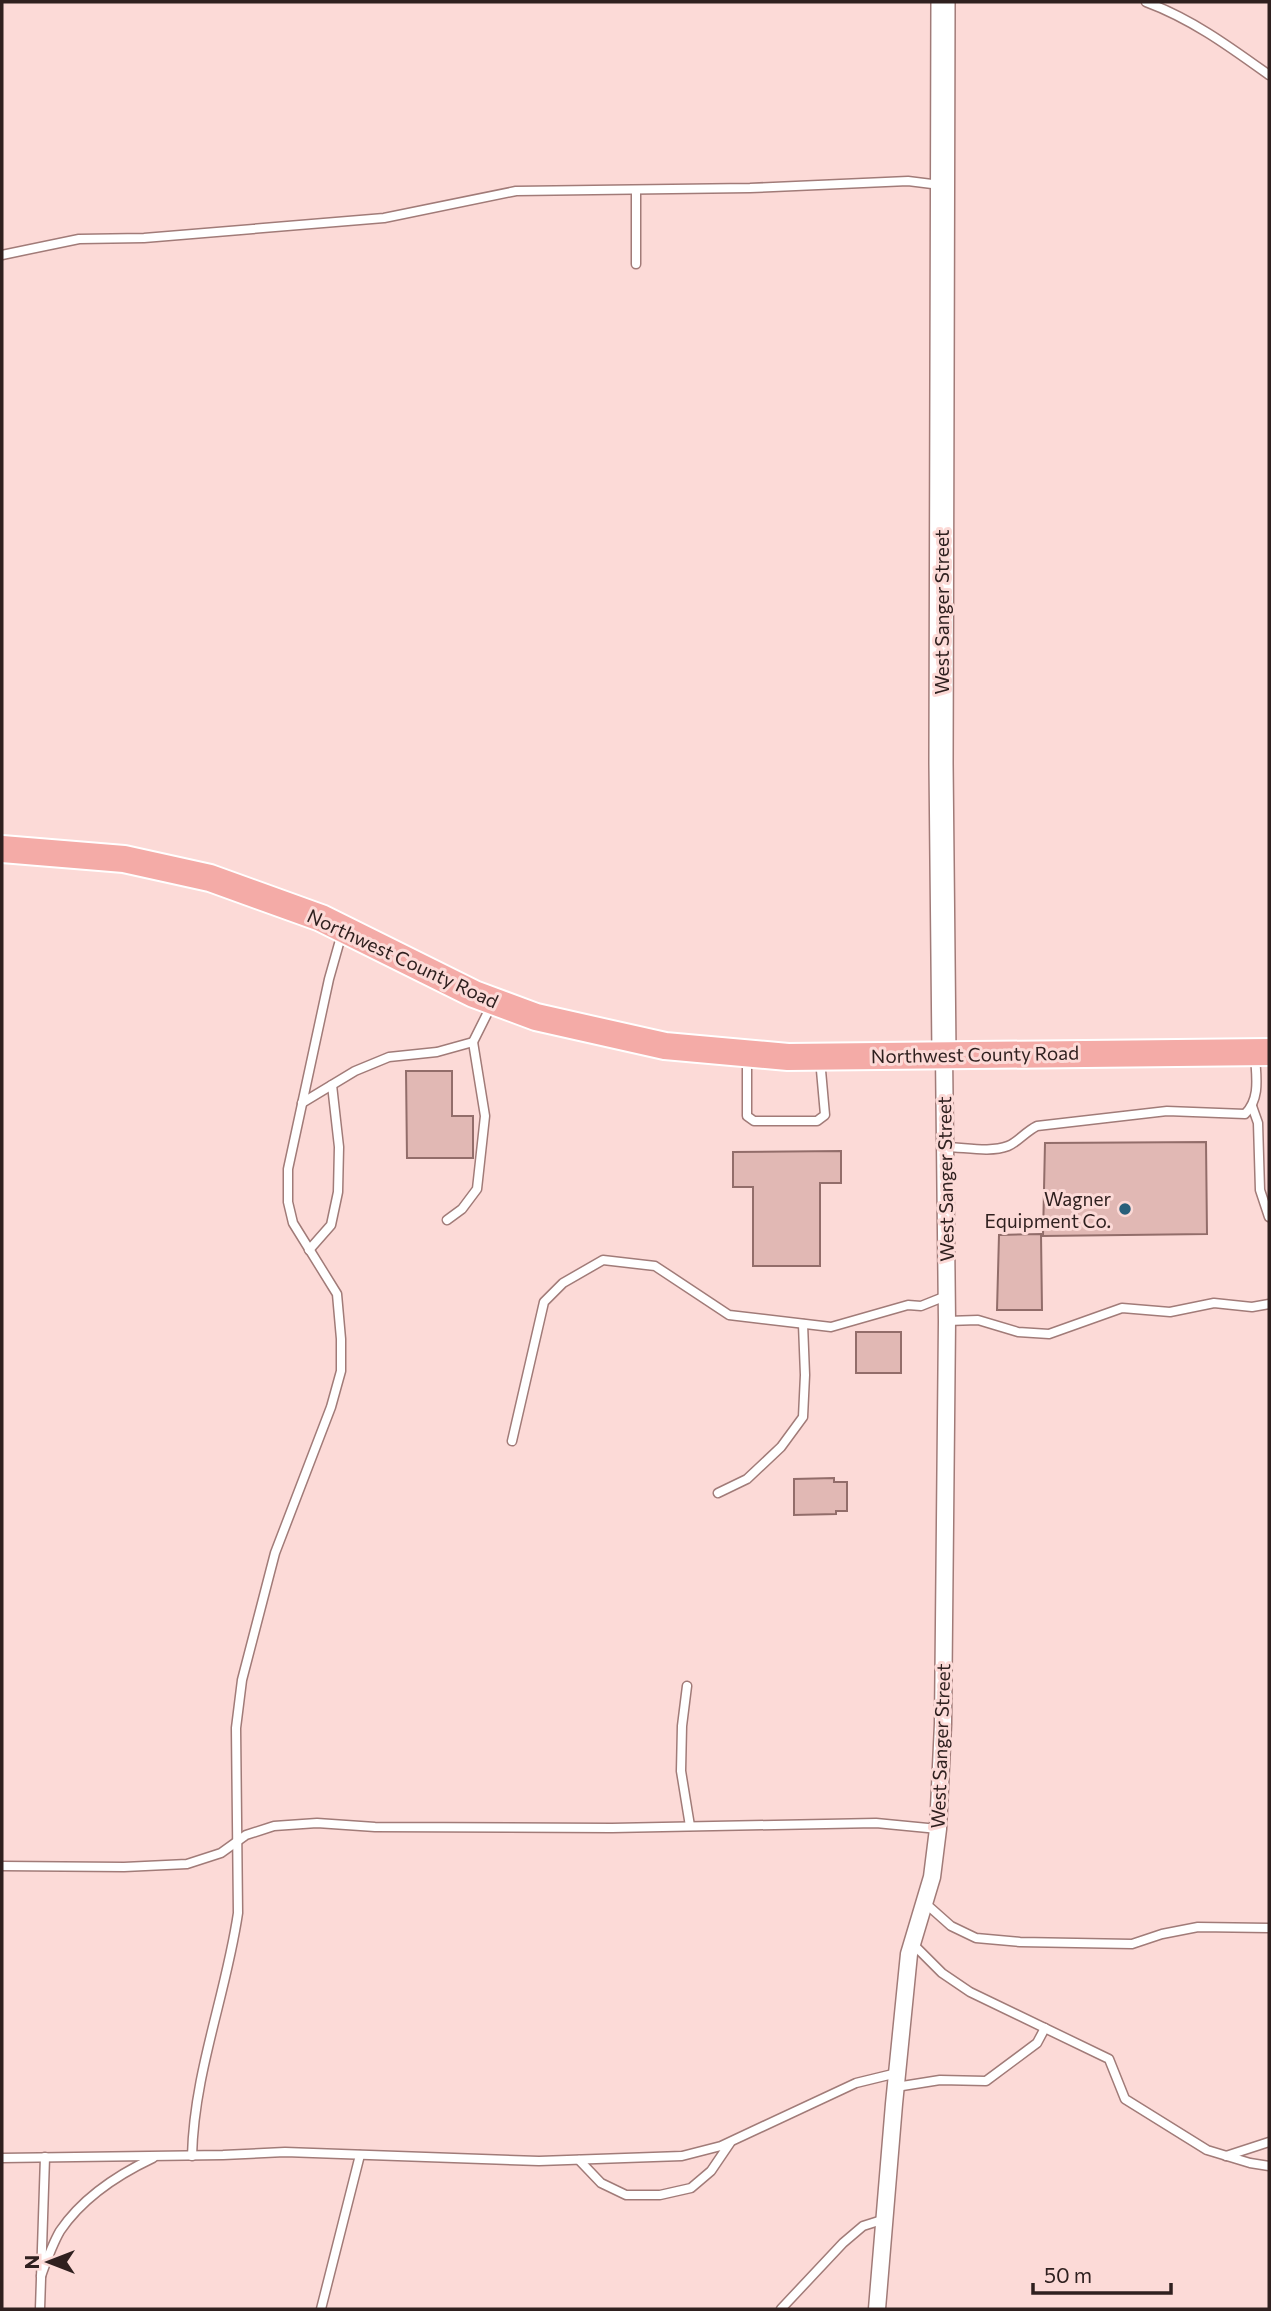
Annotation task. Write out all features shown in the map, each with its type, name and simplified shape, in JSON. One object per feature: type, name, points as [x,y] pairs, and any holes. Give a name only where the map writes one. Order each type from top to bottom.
[{"type":"highway","name":"Northwest County Road","points":[[2,849],[124,859],[210,878],[276,900],[343,929],[474,994],[536,1017],[666,1046],[747,1054],[819,1056],[1262,1052]]},
{"type":"main road","name":"West Sanger Street","points":[[943,2],[941,776],[944,1054]]},
{"type":"street","name":"West Sanger Street","points":[[877,2309],[909,1954],[932,1877],[938,1829],[943,1724],[947,1321],[944,1054]]},
{"type":"lane","points":[[1146,2],[1173,12],[1269,75]]},
{"type":"lane","points":[[2,255],[79,239],[144,239],[384,218],[516,191],[750,188],[908,181],[943,186]]},
{"type":"lane","points":[[636,190],[636,264]]},
{"type":"lane","points":[[192,2156],[198,2089],[235,1933],[238,1902],[236,1728],[242,1680],[275,1553],[331,1407],[341,1371],[337,1294],[293,1223],[288,1202],[288,1168],[329,979],[343,929]]},
{"type":"lane","points":[[447,1220],[462,1209],[477,1189],[485,1116],[473,1042],[494,1001]]},
{"type":"lane","points":[[302,1103],[355,1071],[389,1057],[437,1052],[473,1042]]},
{"type":"lane","points":[[945,1147],[999,1149],[1012,1145],[1025,1132],[1037,1126],[1167,1111],[1245,1114],[1252,1106],[1256,1092],[1262,1052]]},
{"type":"lane","points":[[747,1054],[747,1115],[754,1121],[817,1121],[825,1115],[819,1056]]},
{"type":"lane","points":[[309,1250],[331,1225],[338,1192],[339,1147],[332,1085]]},
{"type":"lane","points":[[1252,1106],[1258,1123],[1260,1190],[1269,1217]]},
{"type":"lane","points":[[512,1441],[544,1302],[563,1283],[603,1260],[655,1266],[729,1315],[831,1327],[908,1305],[921,1306],[946,1296]]},
{"type":"lane","points":[[947,1321],[978,1320],[1017,1332],[1049,1335],[1122,1308],[1170,1312],[1214,1303],[1252,1307],[1269,1304]]},
{"type":"lane","points":[[718,1493],[747,1479],[781,1447],[803,1417],[803,1324]]},
{"type":"lane","points":[[687,1686],[682,1726],[681,1770],[690,1826]]},
{"type":"lane","points":[[2,1866],[124,1867],[187,1864],[221,1853],[246,1835],[274,1826],[317,1823],[375,1827],[612,1828],[876,1823],[938,1829]]},
{"type":"lane","points":[[924,1902],[951,1926],[976,1938],[1020,1942],[1132,1944],[1162,1934],[1198,1927],[1269,1928]]},
{"type":"lane","points":[[912,1943],[942,1973],[970,1992],[1109,2059],[1125,2099],[1207,2150],[1269,2166]]},
{"type":"lane","points":[[2,2158],[156,2157],[285,2152],[579,2160],[682,2157],[721,2146],[856,2083],[896,2080],[986,2081],[1037,2043],[1045,2028]]},
{"type":"lane","points":[[579,2160],[601,2183],[626,2195],[660,2195],[691,2188],[711,2171],[732,2141]]},
{"type":"lane","points":[[1226,2156],[1269,2142]]},
{"type":"lane","points":[[321,2309],[360,2155]]},
{"type":"lane","points":[[40,2309],[45,2157]]},
{"type":"lane","points":[[41,2276],[60,2232],[81,2206],[121,2173],[156,2157]]},
{"type":"lane","points":[[780,2309],[843,2243],[863,2226],[885,2219]]},
{"type":"building","points":[[406,1071],[452,1071],[452,1116],[473,1116],[473,1158],[407,1158]]},
{"type":"building","name":"Wagner Equipment Co.","points":[[1206,1142],[1207,1234],[1043,1236],[1045,1143]]},
{"type":"building","points":[[841,1151],[841,1183],[820,1183],[820,1266],[753,1266],[753,1187],[733,1187],[733,1152]]},
{"type":"building","name":"Wagner Equipment Co.","points":[[1041,1234],[1042,1310],[997,1310],[999,1235]]},
{"type":"building","points":[[856,1332],[901,1332],[901,1373],[856,1373]]},
{"type":"building","points":[[834,1478],[834,1482],[847,1482],[847,1511],[836,1511],[836,1514],[794,1515],[794,1479]]},
{"type":"place","name":"Wagner Equipment Co.","points":[[1125,1209]]}]
